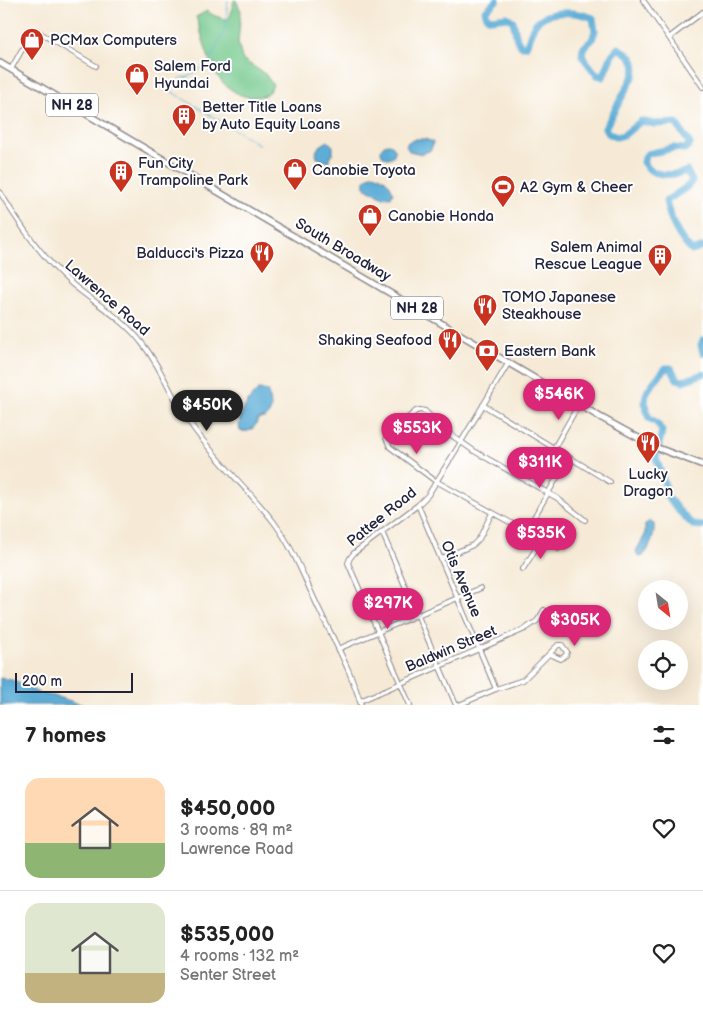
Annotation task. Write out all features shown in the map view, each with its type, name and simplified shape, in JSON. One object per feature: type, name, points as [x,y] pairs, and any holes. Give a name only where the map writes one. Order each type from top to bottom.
[{"type":"main road","name":"South Broadway","points":[[0,63],[579,404],[655,447],[703,465]]},
{"type":"street","points":[[643,0],[703,87]]},
{"type":"street","points":[[670,37],[703,12]]},
{"type":"street","points":[[11,69],[32,32],[35,30],[96,66]]},
{"type":"street","name":"Lawrence Road","points":[[0,192],[28,235],[51,263],[70,282],[121,322],[141,341],[190,424],[265,511],[289,545],[353,681],[360,703]]},
{"type":"street","name":"Pattee Road","points":[[378,632],[348,563],[350,558],[428,495],[509,362]]},
{"type":"street","points":[[554,448],[579,404]]},
{"type":"street","points":[[483,405],[610,482]]},
{"type":"street","points":[[558,549],[437,482],[390,446],[386,438],[391,431],[412,414],[420,410],[425,411],[444,430],[461,442],[568,506],[585,520]]},
{"type":"street","points":[[526,531],[569,457]]},
{"type":"street","name":"Otis Avenue","points":[[418,505],[496,689]]},
{"type":"street","points":[[441,559],[473,545],[479,539],[492,512]]},
{"type":"street","points":[[382,532],[457,705],[523,680],[558,645],[562,645],[567,652],[561,658],[550,654]]},
{"type":"street","points":[[523,569],[542,539]]},
{"type":"street","points":[[338,649],[481,588]]},
{"type":"street","name":"Baldwin Street","points":[[360,703],[400,683],[532,626],[544,610]]},
{"type":"street","points":[[378,632],[410,705]]},
{"type":"green space","points":[[234,0],[236,0],[241,11],[238,42],[242,59],[265,74],[273,85],[267,94],[262,96],[247,97],[236,93],[221,81],[210,60],[196,17],[207,11],[227,20],[231,14]]},
{"type":"water","points":[[416,139],[425,139],[433,142],[431,150],[422,154],[409,151],[406,146],[408,142]]},
{"type":"water","points":[[328,141],[333,146],[333,153],[328,162],[317,158],[316,152],[318,148]]},
{"type":"water","points":[[385,144],[391,144],[395,151],[391,158],[385,158],[381,154],[381,148]]},
{"type":"water","points":[[374,174],[383,178],[388,183],[393,192],[391,197],[383,198],[365,187],[366,179]]},
{"type":"water","points":[[258,390],[267,391],[271,409],[270,413],[265,418],[258,419],[252,429],[240,431],[239,426],[242,414],[247,403]]},
{"type":"water","points":[[649,521],[654,524],[654,533],[647,550],[642,557],[638,556],[636,551],[645,535],[645,525]]},
{"type":"water","points":[[0,678],[12,680],[41,694],[84,705],[0,705]]},
{"type":"waterway","points":[[176,83],[180,78],[188,77],[208,64],[225,29],[228,0]]},
{"type":"waterway","points":[[497,0],[485,11],[487,17],[491,19],[507,17],[513,21],[517,39],[521,46],[526,46],[533,28],[544,17],[552,14],[569,13],[593,18],[595,31],[592,40],[583,48],[582,56],[597,75],[603,77],[612,55],[618,48],[630,55],[635,66],[634,75],[605,128],[608,133],[616,137],[624,135],[641,121],[654,124],[676,123],[690,144],[685,149],[674,148],[647,154],[643,162],[652,171],[657,173],[669,175],[687,171],[692,181],[687,187],[666,201],[675,228],[687,246],[692,251],[703,247]]},
{"type":"waterway","points":[[172,90],[172,92],[260,145]]},
{"type":"waterway","points":[[703,340],[701,345],[703,353]]},
{"type":"waterway","points":[[703,374],[683,381],[677,379],[671,368],[666,368],[648,390],[645,402],[649,418],[657,423],[662,431],[656,458],[667,491],[666,495],[693,525],[703,526]]},
{"type":"place","name":"PCMax Computers","points":[[32,61]]},
{"type":"place","name":"Salem Ford Hyundai","points":[[137,96]]},
{"type":"place","name":"Better Title Loans by Auto Equity Loans","points":[[184,137]]},
{"type":"place","name":"Canobie Toyota","points":[[295,191]]},
{"type":"place","name":"Fun City Trampoline Park","points":[[121,193]]},
{"type":"place","name":"A2 Gym & Cheer","points":[[503,208]]},
{"type":"place","name":"Canobie Honda","points":[[370,237]]},
{"type":"place","name":"Balducci's Pizza","points":[[262,274]]},
{"type":"place","name":"Salem Animal Rescue League","points":[[660,277]]},
{"type":"place","name":"TOMO Japanese Steakhouse","points":[[485,327]]},
{"type":"place","name":"Shaking Seafood","points":[[450,361]]},
{"type":"place","name":"Eastern Bank","points":[[487,372]]},
{"type":"place","name":"Lucky Dragon","points":[[648,464]]}]
